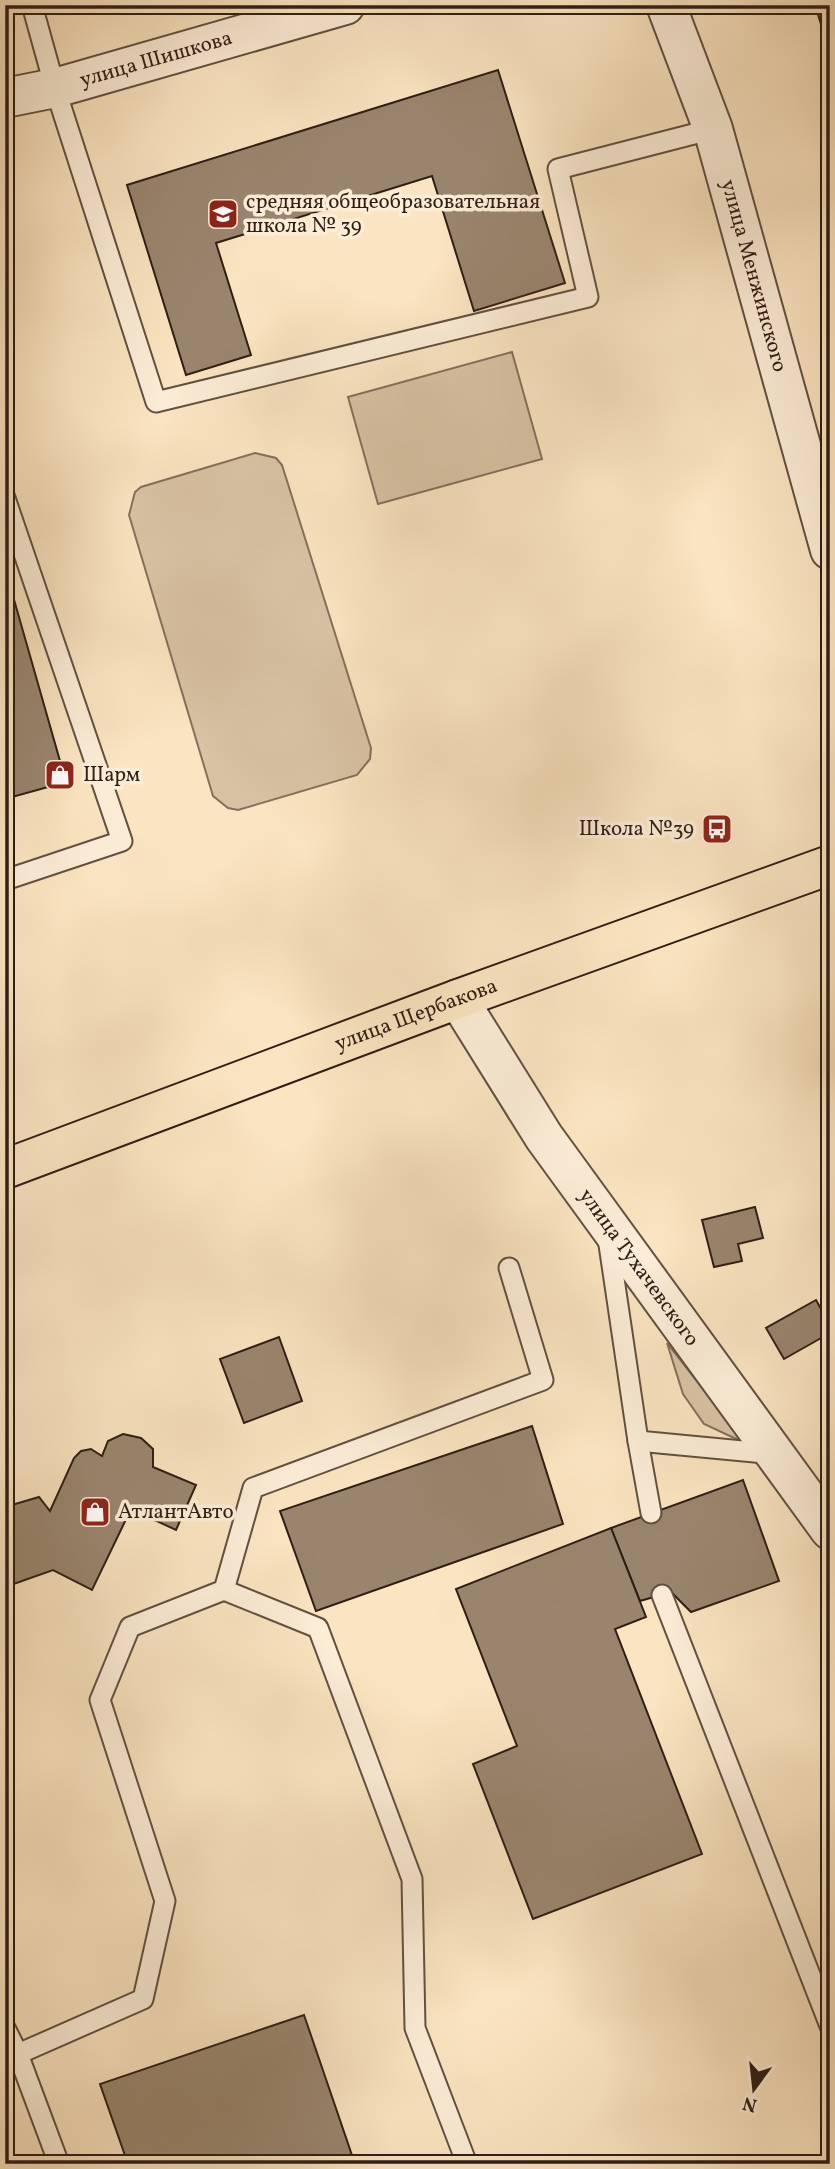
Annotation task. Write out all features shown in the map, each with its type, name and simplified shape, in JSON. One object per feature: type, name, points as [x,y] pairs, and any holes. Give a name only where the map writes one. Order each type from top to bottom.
[{"type":"main road","name":"улица Щербакова","points":[[5,1169],[458,999],[830,865]]},
{"type":"street","name":"улица Шишкова","points":[[5,98],[55,88],[345,5]]},
{"type":"street","name":"улица Менжинского","points":[[666,5],[713,129],[830,550]]},
{"type":"street","name":"улица Тухачевского","points":[[458,999],[544,1137],[830,1530]]},
{"type":"lane","points":[[32,5],[55,88],[156,402],[588,298],[558,169],[713,129]]},
{"type":"lane","points":[[5,498],[122,841],[5,880]]},
{"type":"lane","points":[[606,1223],[651,1513]]},
{"type":"lane","points":[[224,1590],[253,1488],[543,1380],[509,1268]]},
{"type":"lane","points":[[638,1441],[775,1454]]},
{"type":"lane","points":[[18,2054],[143,1999],[165,1901],[100,1700],[130,1627],[224,1590],[318,1628],[412,1879],[415,2028],[467,2164]]},
{"type":"lane","points":[[662,1595],[830,2026]]},
{"type":"lane","points":[[5,2028],[18,2054],[59,2164]]},
{"type":"shaded area","points":[[512,352],[542,459],[378,504],[348,397]]},
{"type":"shaded area","points":[[255,453],[276,458],[282,465],[371,748],[370,759],[357,775],[238,810],[228,808],[213,796],[129,515],[135,492],[141,487]]},
{"type":"shaded area","points":[[667,1343],[745,1443],[704,1424],[683,1394]]},
{"type":"building","points":[[815,5],[830,5],[830,53]]},
{"type":"building","name":"средняя общеобразовательная школа № 39","points":[[498,70],[565,283],[474,311],[432,176],[216,243],[251,355],[186,375],[127,185]]},
{"type":"building","points":[[5,568],[66,782],[5,799]]},
{"type":"building","points":[[755,1207],[763,1238],[738,1244],[742,1261],[714,1267],[702,1220]]},
{"type":"building","points":[[816,1300],[830,1325],[830,1333],[784,1359],[766,1328]]},
{"type":"building","points":[[279,1337],[302,1401],[244,1423],[220,1359]]},
{"type":"building","points":[[532,1426],[563,1524],[316,1611],[280,1511]]},
{"type":"building","points":[[123,1434],[141,1438],[153,1449],[153,1467],[196,1485],[176,1530],[131,1509],[92,1590],[53,1570],[5,1587],[5,1507],[39,1497],[50,1511],[74,1458],[81,1451],[91,1449],[102,1456],[108,1441]]},
{"type":"building","points":[[743,1480],[779,1581],[691,1612],[671,1592],[640,1601],[611,1528]]},
{"type":"building","points":[[611,1528],[646,1617],[615,1629],[702,1854],[533,1919],[473,1764],[517,1746],[456,1589]]},
{"type":"building","points":[[304,2015],[355,2164],[128,2164],[100,2084]]},
{"type":"place","name":"средняя общеобразовательная школа № 39","points":[[223,214]]},
{"type":"place","name":"Шарм","points":[[60,775]]},
{"type":"place","name":"Школа №39","points":[[717,829]]},
{"type":"place","name":"АтлантАвто","points":[[95,1512]]}]
